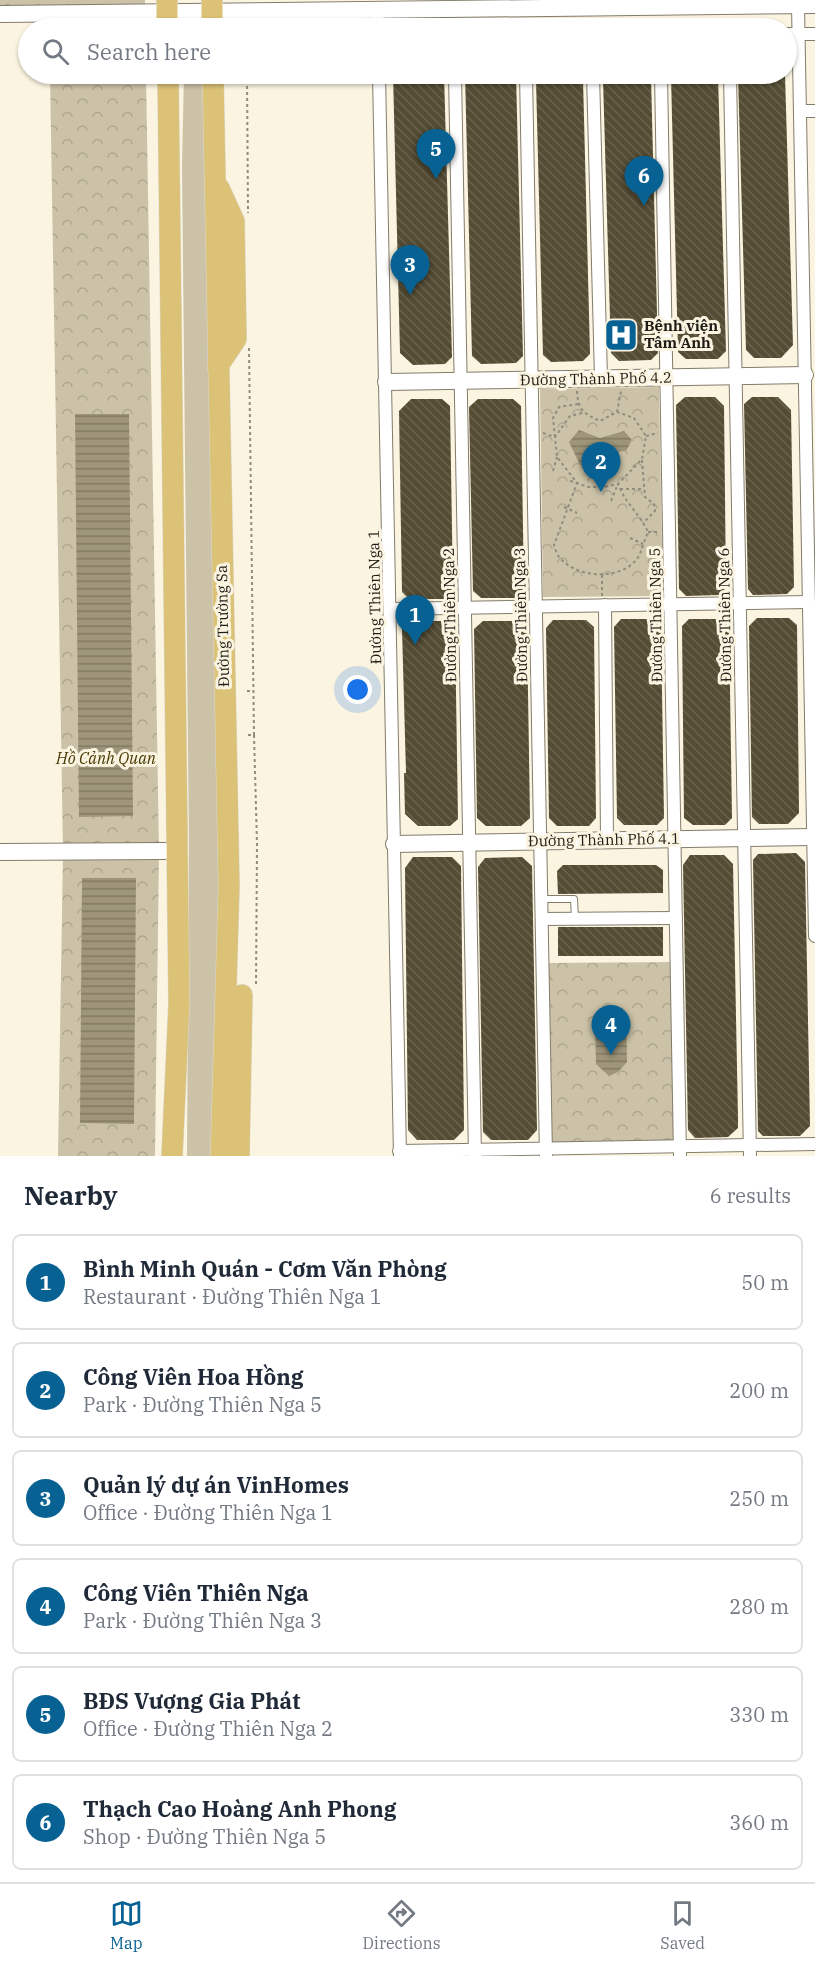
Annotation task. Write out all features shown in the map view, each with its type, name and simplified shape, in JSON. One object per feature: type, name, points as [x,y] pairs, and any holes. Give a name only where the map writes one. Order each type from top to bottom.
[{"type":"highway","points":[[168,84],[179,1004],[172,1156]]},
{"type":"highway","name":"Đường Trường Sa","points":[[213,84],[230,886],[221,1156]]},
{"type":"highway","points":[[163,1156],[167,1042],[165,756],[176,716]]},
{"type":"highway","name":"Đường Trường Sa","points":[[230,886],[242,924],[239,1156]]},
{"type":"street","points":[[0,14],[212,14],[807,5],[797,26]]},
{"type":"street","points":[[377,11],[377,18]]},
{"type":"street","points":[[797,34],[815,34]]},
{"type":"street","points":[[797,78],[800,111],[805,375],[811,437],[809,602],[815,936]]},
{"type":"street","name":"Đường Thiên Nga 1","points":[[379,84],[400,1154]]},
{"type":"street","name":"Đường Thiên Nga 2","points":[[455,84],[475,1153]]},
{"type":"street","name":"Đường Thiên Nga 3","points":[[526,84],[546,1152]]},
{"type":"street","points":[[593,84],[601,378]]},
{"type":"street","name":"Đường Thiên Nga 5","points":[[661,84],[680,1151]]},
{"type":"street","name":"Đường Thiên Nga 6","points":[[729,84],[750,1150]]},
{"type":"street","points":[[800,111],[815,111]]},
{"type":"street","points":[[805,375],[815,394]]},
{"type":"street","name":"Đường Thành Phố 4.2","points":[[386,382],[805,375]]},
{"type":"street","points":[[390,609],[809,602]]},
{"type":"street","points":[[603,605],[607,840]]},
{"type":"street","name":"Đường Thành Phố 4.1","points":[[394,844],[813,837]]},
{"type":"street","points":[[0,852],[165,851]]},
{"type":"street","points":[[542,919],[676,918]]},
{"type":"street","points":[[400,1154],[750,1150],[815,1144]]},
{"type":"lane","points":[[541,899],[574,898],[575,919]]},
{"type":"path","points":[[247,84],[248,213]]},
{"type":"path","points":[[249,341],[257,844],[256,990]]},
{"type":"path","points":[[617,412],[621,378]]},
{"type":"path","points":[[576,379],[578,404],[582,413]]},
{"type":"path","points":[[553,471],[557,457],[553,418],[559,407],[578,404]]},
{"type":"path","points":[[555,437],[570,416],[582,413],[600,421],[617,412],[634,418],[646,436],[642,459],[644,489],[645,497],[654,504],[655,511],[644,523]]},
{"type":"path","points":[[557,457],[577,483]]},
{"type":"path","points":[[611,501],[618,484],[642,459]]},
{"type":"path","points":[[604,473],[604,487]]},
{"type":"path","points":[[570,482],[588,487],[618,484]]},
{"type":"path","points":[[577,483],[570,509],[560,525],[554,545],[559,558],[576,569],[602,575],[619,571],[637,559],[648,532],[644,523],[624,500],[618,484]]},
{"type":"path","points":[[620,489],[644,489]]},
{"type":"path","points":[[564,507],[578,513]]},
{"type":"path","points":[[630,538],[643,544]]},
{"type":"path","points":[[602,575],[603,605]]},
{"type":"path","points":[[247,691],[254,691]]},
{"type":"path","points":[[248,735],[254,735]]},
{"type":"green space","points":[[0,0],[145,0],[145,18],[49,18],[49,13],[0,14]]},
{"type":"green space","points":[[50,84],[146,84],[159,851],[155,1156],[58,1156],[63,852]]},
{"type":"green space","points":[[184,84],[203,84],[219,843],[214,1156],[187,1156],[189,847],[182,165]]},
{"type":"green space","points":[[659,387],[663,596],[543,597],[540,389]]},
{"type":"green space","points":[[676,962],[680,1146],[546,1148],[543,963]]},
{"type":"water","name":"Hồ Cảnh Quan","points":[[75,414],[129,414],[133,816],[79,817]]},
{"type":"water","points":[[579,430],[600,438],[624,431],[632,440],[626,451],[615,452],[601,465],[580,465],[569,442]]},
{"type":"water","points":[[82,878],[136,878],[134,1124],[80,1123]]},
{"type":"water","points":[[612,1010],[626,1022],[627,1062],[618,1072],[609,1076],[596,1064],[595,1024],[606,1011]]},
{"type":"building","points":[[393,84],[444,84],[452,357],[445,364],[413,365],[400,353]]},
{"type":"building","points":[[465,84],[516,84],[523,356],[516,363],[481,364],[472,356]]},
{"type":"building","points":[[536,84],[583,84],[590,354],[583,361],[551,362],[543,355]]},
{"type":"building","points":[[603,84],[651,84],[658,353],[651,360],[619,361],[611,353]]},
{"type":"building","points":[[671,84],[718,84],[726,351],[718,359],[686,359],[678,352]]},
{"type":"building","points":[[738,84],[785,84],[793,345],[781,358],[754,358],[746,350]]},
{"type":"building","points":[[685,397],[715,397],[724,406],[726,588],[719,595],[686,596],[679,589],[676,405]]},
{"type":"building","points":[[752,397],[778,397],[791,410],[794,587],[787,594],[753,595],[748,589],[744,404]]},
{"type":"building","points":[[411,399],[442,399],[450,406],[453,591],[445,599],[409,599],[402,592],[399,411]]},
{"type":"building","points":[[478,399],[513,399],[521,406],[524,590],[516,598],[481,598],[473,591],[469,407]]},
{"type":"building","points":[[757,618],[789,618],[797,625],[799,813],[788,824],[759,824],[752,817],[749,626]]},
{"type":"building","points":[[621,619],[654,619],[661,627],[664,818],[657,825],[624,825],[617,818],[614,627]]},
{"type":"building","points":[[689,619],[722,619],[729,626],[732,818],[725,825],[693,825],[684,818],[682,626]]},
{"type":"building","points":[[553,620],[586,620],[594,627],[596,818],[589,826],[557,826],[549,818],[546,628]]},
{"type":"building","points":[[410,621],[447,621],[455,629],[458,819],[450,826],[418,826],[405,814],[402,629]]},
{"type":"building","points":[[483,621],[518,621],[527,629],[530,818],[521,826],[486,826],[477,818],[474,629]]},
{"type":"building","points":[[796,853],[805,862],[810,1126],[800,1136],[763,1136],[758,1131],[753,860],[758,854]]},
{"type":"building","points":[[690,855],[724,855],[733,864],[738,1128],[728,1137],[695,1138],[688,1130],[683,865]]},
{"type":"building","points":[[413,857],[452,857],[461,866],[464,1130],[454,1140],[417,1140],[408,1130],[405,868]]},
{"type":"building","points":[[522,857],[532,866],[537,1130],[528,1140],[491,1140],[483,1132],[478,867],[485,858]]},
{"type":"building","points":[[563,865],[656,865],[663,870],[663,893],[558,894],[557,871]]},
{"type":"building","points":[[558,927],[663,927],[663,956],[558,956]]},
{"type":"place","name":"BĐS Vượng Gia Phát","points":[[436,179]]},
{"type":"place","name":"Thạch Cao Hoàng Anh Phong","points":[[644,206]]},
{"type":"place","name":"Quản lý dự án VinHomes","points":[[410,295]]},
{"type":"place","name":"Bệnh viện Tâm Anh","points":[[621,335]]},
{"type":"place","name":"Công Viên Hoa Hồng","points":[[601,492]]},
{"type":"place","name":"Bình Minh Quán - Cơm Văn Phòng","points":[[415,645]]},
{"type":"place","name":"Công Viên Thiên Nga","points":[[611,1055]]}]
